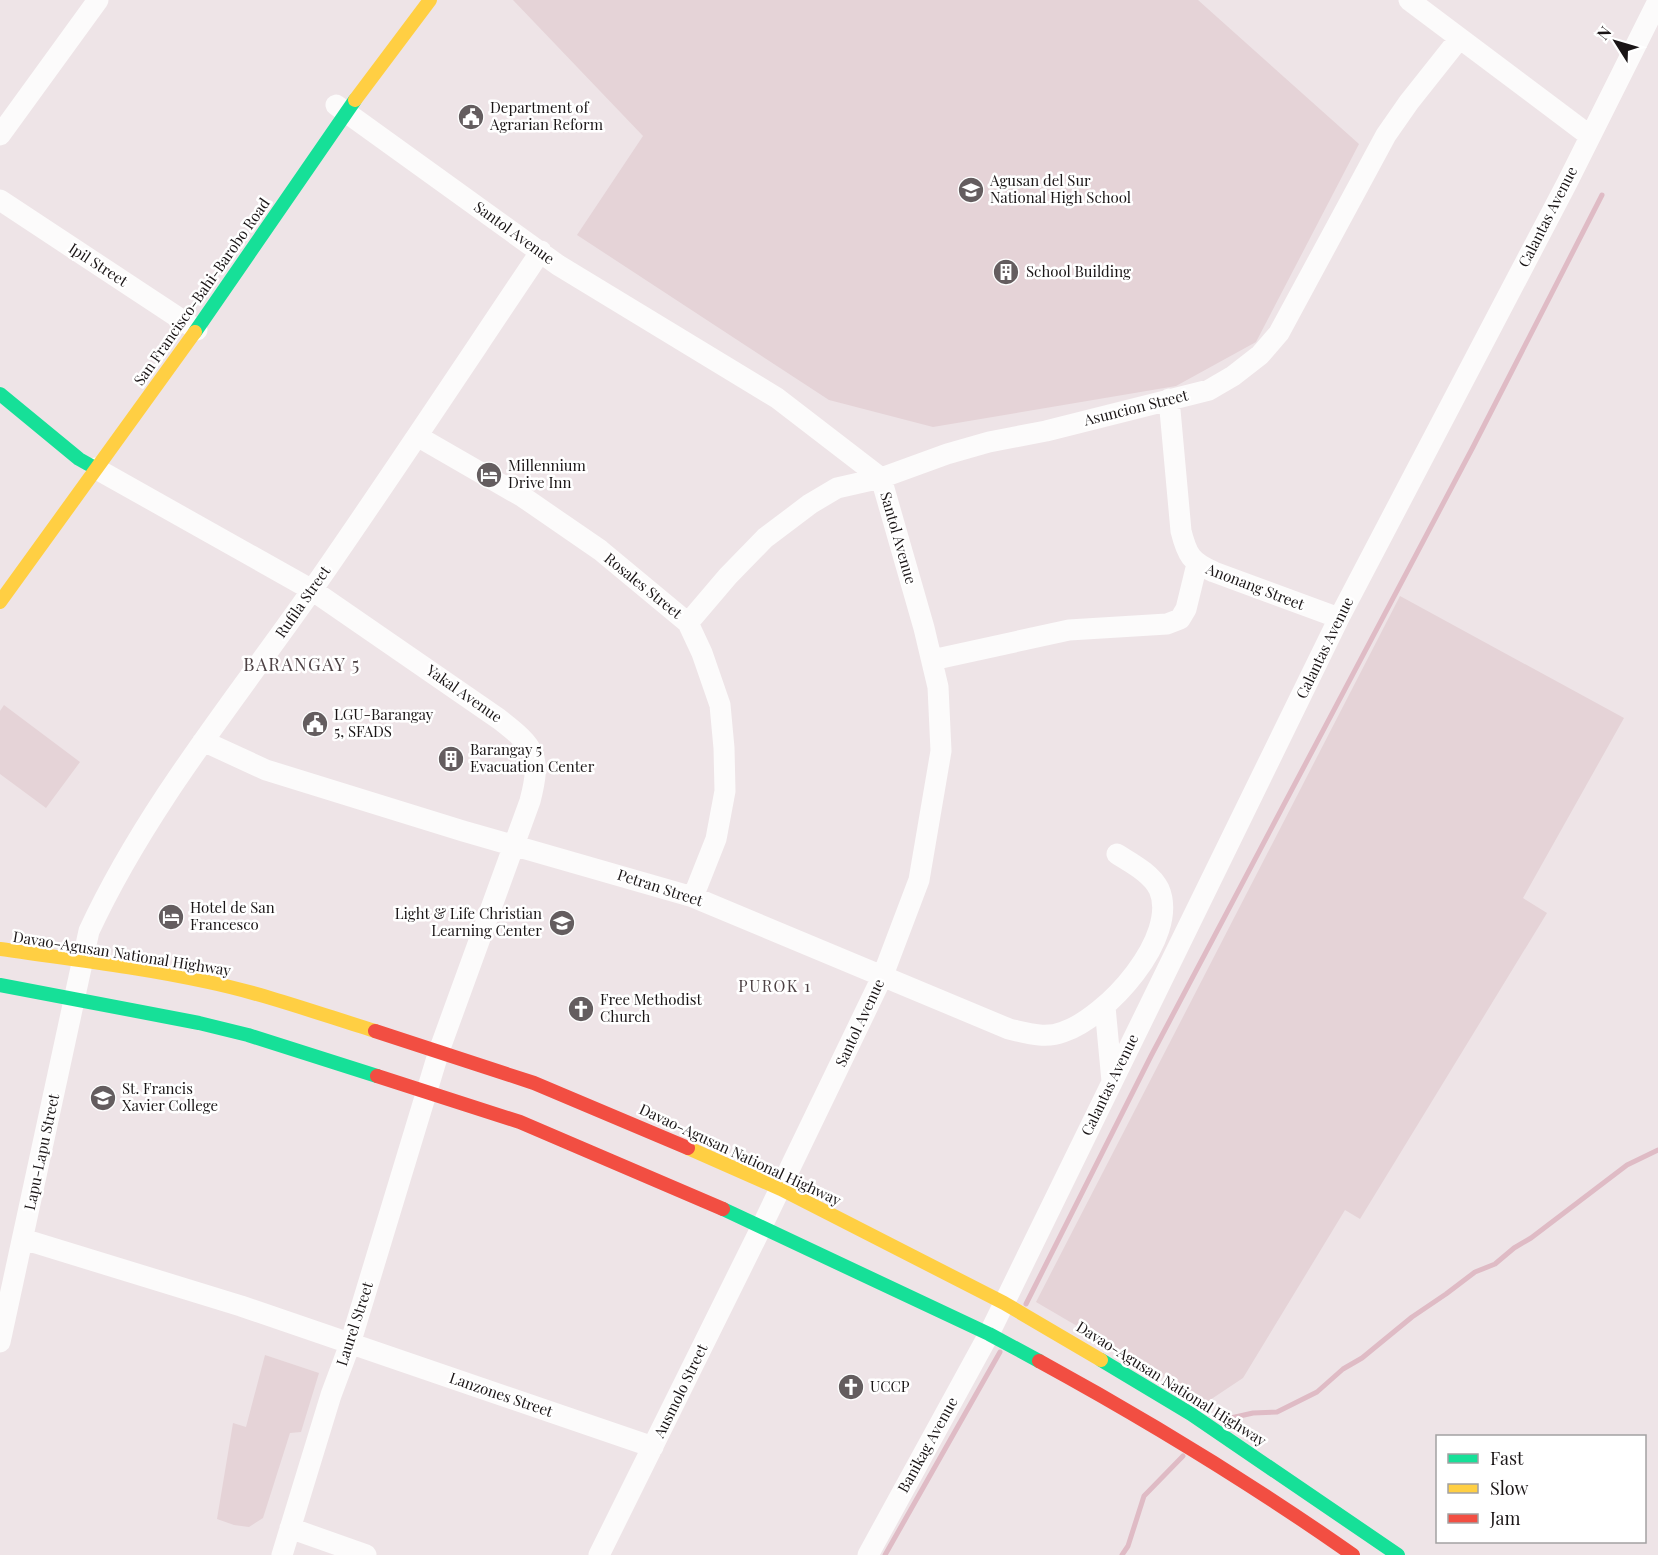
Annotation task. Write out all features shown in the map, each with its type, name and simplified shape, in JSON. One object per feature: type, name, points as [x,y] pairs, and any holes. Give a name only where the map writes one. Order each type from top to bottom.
[{"type":"main road","name":"San Francisco-Bahi-Barobo Road","points":[[0,602],[83,461],[191,326],[414,0]]},
{"type":"main road","name":"San Francisco-Bahi-Barobo Road","points":[[341,109],[430,0]]},
{"type":"main road","name":"San Francisco-Bahi-Barobo Road","points":[[138,386],[191,326]]},
{"type":"main road","points":[[0,394],[83,461]]},
{"type":"main road","name":"Davao-Agusan National Highway","points":[[0,950],[208,982],[259,995],[439,1051],[544,1087],[780,1189],[898,1260],[1004,1302],[1221,1433],[1398,1555]]},
{"type":"main road","points":[[0,985],[199,1023],[248,1035],[520,1122],[762,1226],[886,1287],[989,1334],[1101,1395],[1174,1439],[1303,1520],[1353,1555]]},
{"type":"main road","points":[[886,1287],[898,1260]]},
{"type":"street","points":[[0,135],[98,0]]},
{"type":"street","points":[[1409,0],[1590,136]]},
{"type":"street","name":"Calantas Avenue","points":[[989,1334],[1339,618],[1658,1]]},
{"type":"street","name":"Asuncion Street","points":[[688,623],[728,576],[765,538],[810,504],[837,488],[881,478],[968,448],[1209,390],[1233,376],[1260,355],[1279,333],[1386,135],[1459,39]]},
{"type":"street","name":"Santol Avenue","points":[[341,109],[558,265],[777,398],[881,478],[938,687],[941,751],[919,880],[883,975],[762,1226]]},
{"type":"street","name":"Ipil Street","points":[[0,200],[191,326]]},
{"type":"street","name":"Rufila Street","points":[[84,962],[89,931],[124,863],[203,741],[312,590],[541,251]]},
{"type":"street","name":"Anonang Street","points":[[1169,399],[1181,531],[1186,550],[1197,564],[1339,618]]},
{"type":"street","name":"Rosales Street","points":[[417,436],[523,497],[600,550],[688,623],[702,653],[720,705],[724,748],[724,791],[716,839],[693,897]]},
{"type":"street","name":"Yakal Avenue","points":[[83,461],[312,590],[500,719],[523,737],[536,756],[536,778],[530,801],[439,1051],[426,1093]]},
{"type":"street","points":[[932,660],[1069,630],[1167,624],[1180,619],[1186,609],[1197,564]]},
{"type":"street","name":"Petran Street","points":[[203,741],[266,770],[463,831],[693,897],[1009,1029],[1038,1036],[1062,1033],[1083,1024],[1105,1007],[1134,977],[1159,927],[1162,907],[1157,886],[1145,873],[1117,854]]},
{"type":"street","name":"Lapu-Lapu Street","points":[[0,1342],[84,962]]},
{"type":"street","points":[[1105,1007],[1112,1081]]},
{"type":"street","name":"Laurel Street","points":[[282,1555],[350,1344],[426,1093]]},
{"type":"street","name":"Ausmolo Street","points":[[599,1555],[762,1226]]},
{"type":"street","name":"Lanzones Street","points":[[22,1239],[241,1306],[653,1447]]},
{"type":"street","name":"Banikag Avenue","points":[[868,1555],[989,1334]]},
{"type":"street","points":[[290,1528],[366,1555]]},
{"type":"shaded area","name":"Agusan del Sur National High School","points":[[513,0],[1198,0],[1359,144],[1256,342],[1176,386],[933,427],[829,400],[577,235],[643,136]]},
{"type":"shaded area","points":[[1400,596],[1624,718],[1523,898],[1547,913],[1360,1219],[1345,1210],[1243,1378],[1207,1402],[1036,1302]]},
{"type":"shaded area","points":[[4,705],[80,762],[46,808],[0,774],[0,711]]},
{"type":"shaded area","points":[[265,1355],[319,1373],[301,1432],[290,1433],[263,1518],[249,1527],[234,1525],[217,1519],[233,1423],[246,1427]]},
{"type":"waterway","points":[[1026,1304],[1151,1056],[1473,447],[1602,195]]},
{"type":"waterway","points":[[1222,1420],[1253,1413],[1277,1412],[1317,1392],[1343,1369],[1362,1358],[1412,1317],[1475,1272],[1495,1264],[1627,1165],[1658,1150]]},
{"type":"waterway","points":[[885,1555],[1000,1352]]},
{"type":"waterway","points":[[1122,1555],[1128,1546],[1144,1496],[1183,1456]]},
{"type":"traffic: fast","points":[[195,332],[355,100]]},
{"type":"traffic: fast","points":[[0,394],[79,459],[95,468]]},
{"type":"traffic: fast","points":[[0,985],[199,1023],[248,1035],[377,1076]]},
{"type":"traffic: fast","points":[[723,1209],[989,1334],[1039,1361]]},
{"type":"traffic: fast","points":[[1101,1360],[1191,1414],[1398,1555]]},
{"type":"traffic: slow","points":[[355,100],[430,0]]},
{"type":"traffic: slow","points":[[0,602],[195,332]]},
{"type":"traffic: slow","points":[[0,949],[208,982],[271,998],[375,1031]]},
{"type":"traffic: slow","points":[[688,1148],[781,1189],[1004,1303],[1101,1360]]},
{"type":"traffic: jam","points":[[375,1031],[534,1083],[688,1148]]},
{"type":"traffic: jam","points":[[377,1076],[520,1122],[723,1209]]},
{"type":"traffic: jam","points":[[1039,1361],[1199,1454],[1277,1503],[1353,1555]]},
{"type":"place","name":"Department of Agrarian Reform","points":[[471,117]]},
{"type":"place","name":"Agusan del Sur National High School","points":[[971,190]]},
{"type":"place","name":"School Building","points":[[1006,272]]},
{"type":"place","name":"Millennium Drive Inn","points":[[489,475]]},
{"type":"place","name":"LGU-Barangay 5, SFADS","points":[[315,724]]},
{"type":"place","name":"Barangay 5 Evacuation Center","points":[[451,759]]},
{"type":"place","name":"Hotel de San Francesco","points":[[171,917]]},
{"type":"place","name":"Light & Life Christian Learning Center","points":[[562,923]]},
{"type":"place","name":"Free Methodist Church","points":[[581,1009]]},
{"type":"place","name":"St. Francis Xavier College","points":[[103,1098]]},
{"type":"place","name":"UCCP","points":[[851,1387]]},
{"type":"district","name":"BARANGAY 5","points":[[302,665]]},
{"type":"district","name":"PUROK 1","points":[[775,986]]}]
